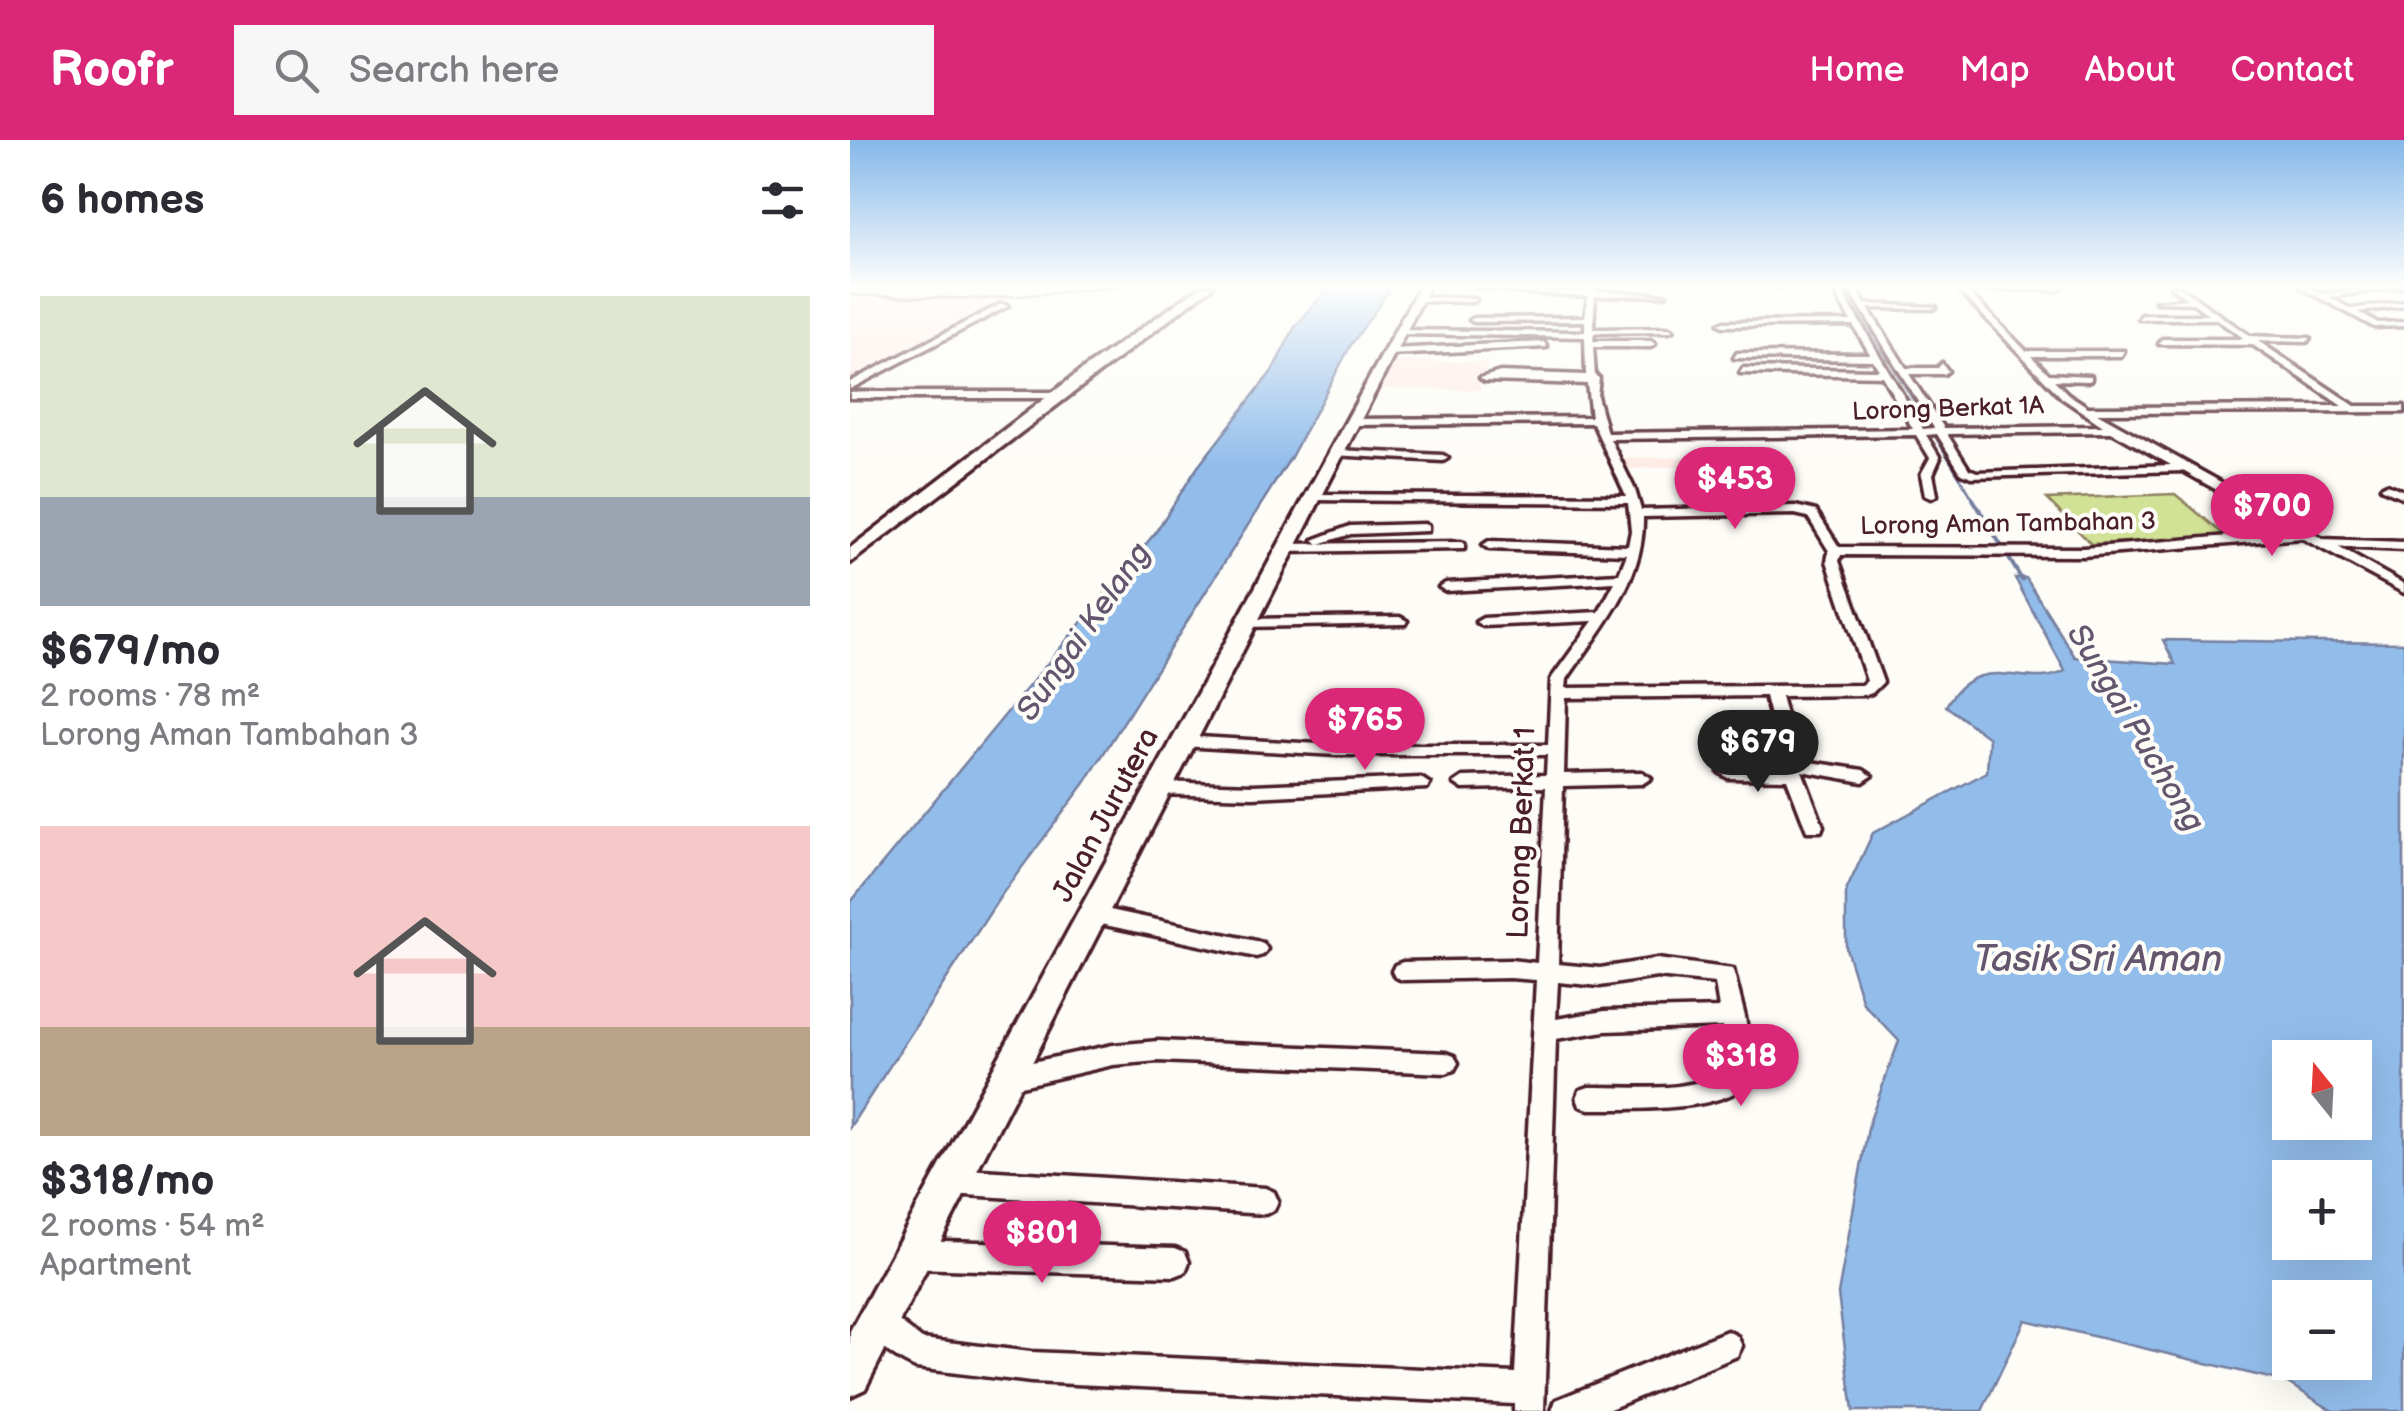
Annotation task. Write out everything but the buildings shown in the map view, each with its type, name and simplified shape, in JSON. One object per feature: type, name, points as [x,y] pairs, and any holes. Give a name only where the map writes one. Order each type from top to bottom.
[{"type":"street","points":[[850,386],[926,346]]},
{"type":"street","points":[[850,558],[1126,346]]},
{"type":"street","name":"Jalan Jurutera","points":[[850,1374],[1393,346]]},
{"type":"street","name":"Lorong Berkat 1","points":[[1529,1400],[1559,679],[1623,578],[1638,531],[1600,428],[1591,346]]},
{"type":"street","points":[[1869,346],[1884,372],[1965,471],[1976,475],[2184,468]]},
{"type":"street","points":[[1886,346],[1928,429],[1935,458],[1927,474],[1931,495]]},
{"type":"street","points":[[2019,346],[2086,410],[2114,428],[2404,590]]},
{"type":"street","points":[[2262,346],[2352,409]]},
{"type":"street","points":[[2026,353],[2121,353]]},
{"type":"street","points":[[1737,356],[1875,357]]},
{"type":"street","points":[[1902,371],[1944,371],[1942,366]]},
{"type":"street","points":[[1744,370],[1884,372]]},
{"type":"street","points":[[1594,380],[1485,378],[1594,380]]},
{"type":"street","points":[[2049,378],[2088,378]]},
{"type":"street","points":[[850,395],[1059,395]]},
{"type":"street","points":[[2284,409],[2311,426]]},
{"type":"street","points":[[2086,410],[2404,410]]},
{"type":"street","name":"Lorong Berkat 1A","points":[[1353,422],[1888,434],[1928,429],[2114,428]]},
{"type":"street","points":[[1336,453],[1443,458]]},
{"type":"street","points":[[2387,487],[2404,494]]},
{"type":"street","points":[[1312,497],[1632,507]]},
{"type":"street","name":"Lorong Aman Tambahan 3","points":[[1558,693],[1866,690],[1876,682],[1834,560],[1835,551],[1816,517],[1802,510],[1632,507]]},
{"type":"street","points":[[1287,544],[1362,529],[1424,528]]},
{"type":"street","name":"Lorong Aman Tambahan 3","points":[[1835,551],[2010,552],[2199,545],[2301,534]]},
{"type":"street","points":[[2316,543],[2404,546]]},
{"type":"street","points":[[1287,544],[1460,546]]},
{"type":"street","points":[[1489,545],[1632,550]]},
{"type":"street","points":[[1446,587],[1623,578]]},
{"type":"street","points":[[1483,622],[1602,616]]},
{"type":"street","points":[[1245,623],[1400,621]]},
{"type":"street","points":[[1772,692],[1791,768],[1814,826]]},
{"type":"street","points":[[1182,741],[1336,750],[1556,750]]},
{"type":"street","points":[[1728,772],[1791,768],[1863,776]]},
{"type":"street","points":[[1463,783],[1642,778]]},
{"type":"street","points":[[1157,788],[1253,791],[1421,784]]},
{"type":"street","points":[[1090,914],[1256,949]]},
{"type":"street","points":[[1403,971],[1510,968],[1600,977],[1657,968],[1725,974],[1742,1074],[1726,1087],[1699,1093],[1589,1098]]},
{"type":"street","points":[[1544,1031],[1605,1021],[1734,1018]]},
{"type":"street","points":[[1004,1079],[1113,1055],[1158,1051],[1446,1063]]},
{"type":"street","points":[[950,1181],[1266,1201]]},
{"type":"street","points":[[911,1254],[1175,1262]]},
{"type":"street","points":[[878,1323],[916,1353],[1030,1367],[1529,1400]]},
{"type":"street","points":[[1567,1411],[1727,1346]]},
{"type":"shaded area","points":[[850,346],[919,346],[850,382]]},
{"type":"shaded area","points":[[1390,361],[1488,362],[1480,390],[1376,389]]},
{"type":"shaded area","points":[[1790,456],[1793,468],[1717,471],[1714,465],[1623,469],[1621,458]]},
{"type":"green space","points":[[2175,494],[2228,538],[2091,544],[2047,499]]},
{"type":"water","name":"Sungai Kelang","points":[[1285,346],[1350,346],[1291,457],[1085,783],[1002,894],[850,1127],[850,903],[1155,533],[1197,468],[1272,371]]},
{"type":"water","name":"Tasik Sri Aman","points":[[2015,578],[2026,578],[2075,657],[2175,664],[2163,640],[2404,643],[2404,1411],[2333,1411],[2278,1380],[2372,1380],[2372,1280],[2272,1280],[2272,1379],[2025,1320],[1982,1411],[1853,1411],[1838,1294],[1869,1123],[1899,1041],[1863,1003],[1846,948],[1846,891],[1873,833],[1987,772],[1989,738],[1946,706],[1959,688],[1988,675],[2051,676],[2065,671]]},
{"type":"waterway","name":"Sungai Puchong","points":[[1880,346],[1975,502]]},
{"type":"waterway","name":"Sungai Puchong","points":[[1973,499],[2022,580]]}]
